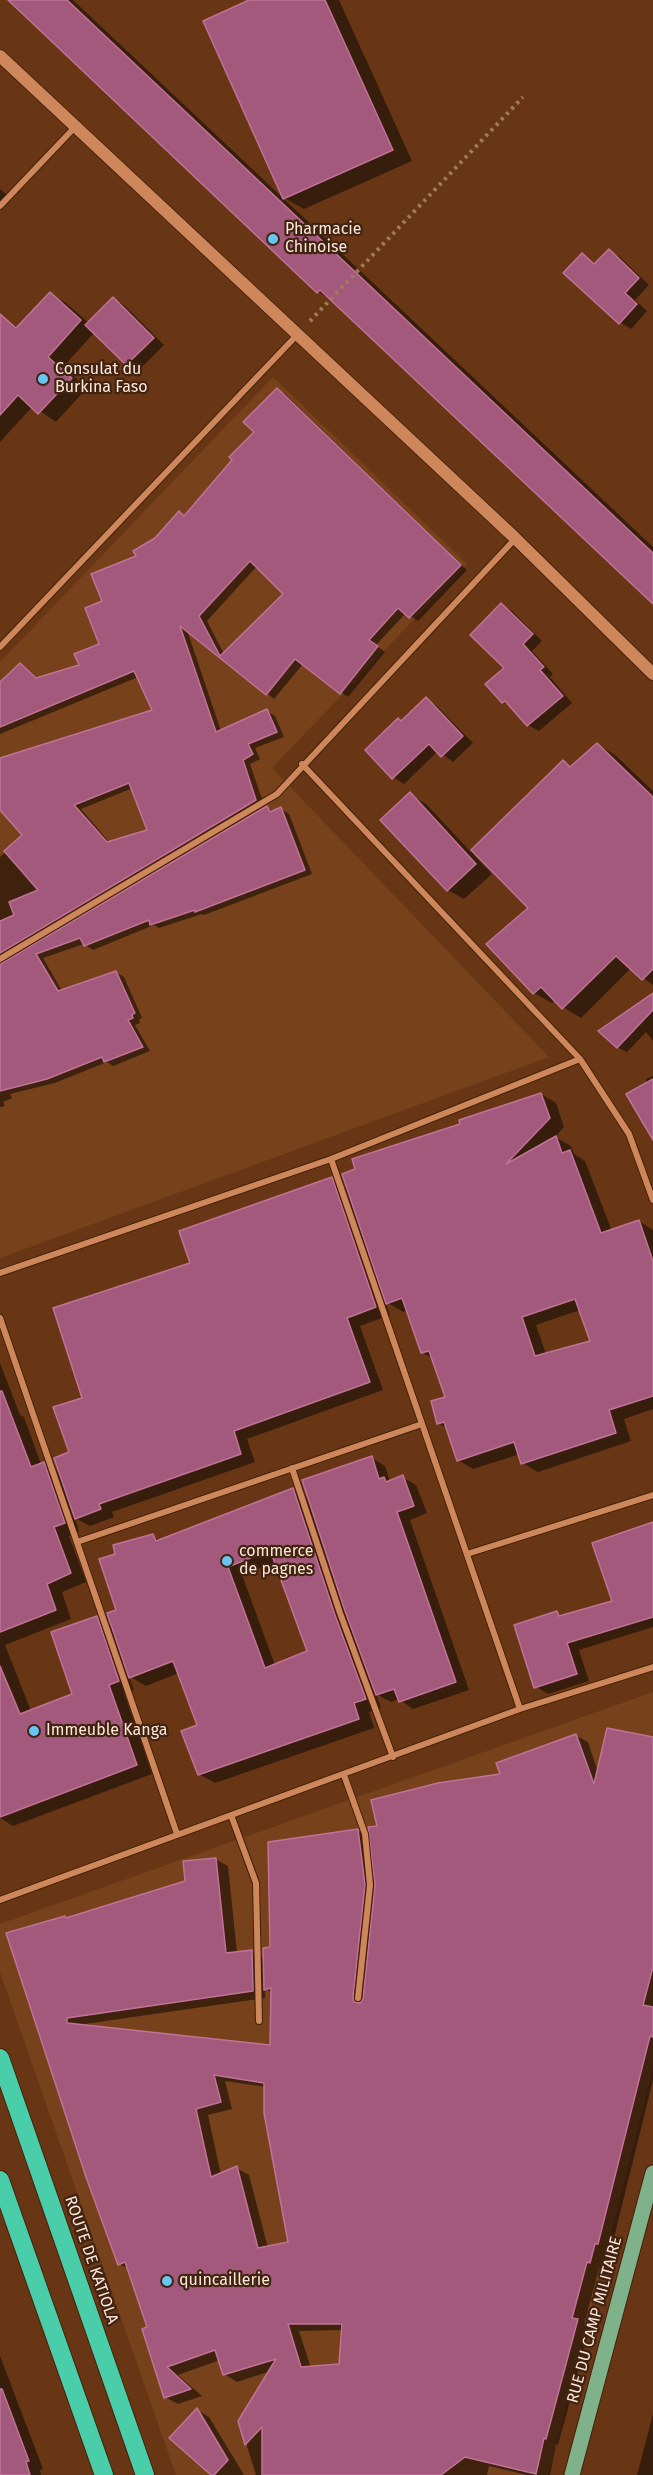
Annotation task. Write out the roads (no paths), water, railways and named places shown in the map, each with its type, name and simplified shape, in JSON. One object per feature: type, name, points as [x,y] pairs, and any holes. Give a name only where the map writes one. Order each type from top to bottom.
[{"type":"highway","name":"ROUTE DE KATIOLA","points":[[0,2058],[145,2475]]},
{"type":"highway","points":[[0,2180],[104,2475]]},
{"type":"main road","points":[[0,56],[515,538],[653,674]]},
{"type":"main road","name":"RUE DU CAMP MILITAIRE","points":[[572,2475],[653,2174]]},
{"type":"street","points":[[0,206],[76,126]]},
{"type":"street","points":[[0,647],[297,334]]},
{"type":"street","points":[[0,959],[276,794],[515,538]]},
{"type":"street","points":[[302,764],[580,1059],[629,1134],[653,1200]]},
{"type":"street","points":[[0,1273],[331,1159],[580,1059]]},
{"type":"street","points":[[331,1159],[520,1709]]},
{"type":"street","points":[[0,1318],[177,1834]]},
{"type":"street","points":[[77,1542],[422,1424]]},
{"type":"street","points":[[292,1468],[340,1613],[393,1757]]},
{"type":"street","points":[[467,1554],[653,1495]]},
{"type":"street","points":[[0,1900],[520,1709],[653,1667]]},
{"type":"street","points":[[344,1775],[365,1834],[370,1885],[358,1998]]},
{"type":"street","points":[[231,1815],[256,1883],[259,2021]]},
{"type":"place","name":"Pharmacie Chinoise","points":[[273,239]]},
{"type":"place","name":"Consulat du Burkina Faso","points":[[43,379]]},
{"type":"place","name":"commerce de pagnes","points":[[227,1561]]},
{"type":"place","name":"Immeuble Kanga","points":[[34,1731]]},
{"type":"place","name":"quincaillerie","points":[[167,2281]]}]
